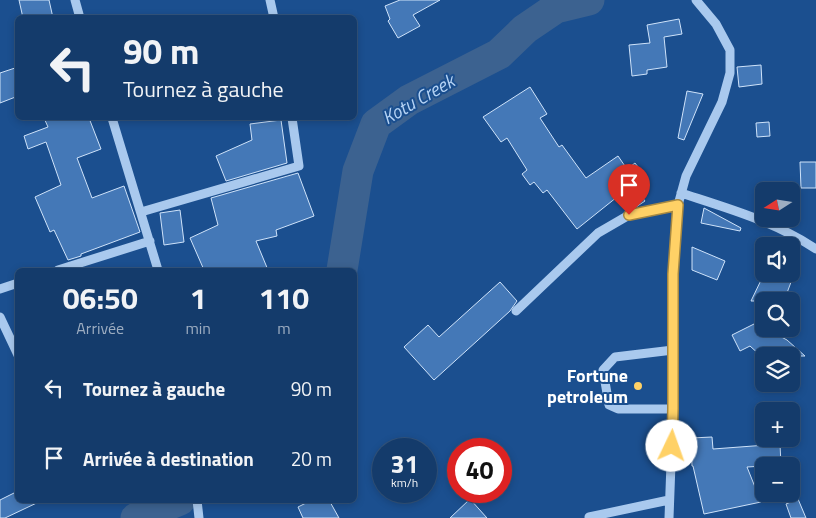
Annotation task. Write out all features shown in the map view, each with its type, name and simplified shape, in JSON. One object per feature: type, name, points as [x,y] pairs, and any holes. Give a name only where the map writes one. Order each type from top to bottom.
[{"type":"street","points":[[75,0],[79,15]]},
{"type":"street","points":[[270,0],[273,15]]},
{"type":"street","points":[[669,518],[673,409],[673,274],[678,205],[686,176],[722,102],[730,73],[730,50],[716,24],[696,0]]},
{"type":"street","points":[[113,120],[157,268]]},
{"type":"street","points":[[141,212],[300,166],[292,120]]},
{"type":"street","points":[[681,193],[758,218],[794,235],[816,249]]},
{"type":"street","points":[[516,311],[598,232],[629,215],[678,205]]},
{"type":"street","points":[[64,268],[150,241]]},
{"type":"street","points":[[0,288],[15,284]]},
{"type":"street","points":[[0,317],[15,349]]},
{"type":"street","points":[[673,350],[616,357],[603,370],[609,404],[618,410],[673,409]]},
{"type":"street","points":[[590,517],[669,500]]},
{"type":"building","points":[[19,0],[49,0],[52,15],[22,15]]},
{"type":"building","points":[[400,0],[440,0],[413,15],[420,26],[398,38],[388,21],[390,19],[385,6]]},
{"type":"building","points":[[679,19],[682,34],[664,37],[667,67],[647,70],[647,74],[632,76],[629,45],[650,43],[647,25]]},
{"type":"building","points":[[761,65],[762,84],[739,87],[737,67]]},
{"type":"building","points":[[15,68],[15,97],[0,103],[0,73]]},
{"type":"building","points":[[530,87],[547,114],[540,118],[559,147],[562,145],[586,178],[618,156],[627,169],[635,163],[647,179],[635,188],[645,201],[636,207],[628,209],[617,197],[577,229],[547,190],[543,193],[534,182],[530,185],[522,174],[527,170],[507,138],[501,142],[483,117]]},
{"type":"building","points":[[687,91],[703,94],[684,140],[678,138]]},
{"type":"building","points":[[45,120],[90,120],[101,149],[77,158],[92,198],[124,186],[140,232],[68,260],[54,230],[50,232],[35,197],[61,185],[46,142],[28,149],[24,136],[48,127]]},
{"type":"building","points":[[281,120],[287,163],[226,181],[216,156],[252,140],[250,124]]},
{"type":"building","points":[[769,122],[770,136],[757,137],[756,123]]},
{"type":"building","points":[[800,162],[816,162],[816,188],[801,188]]},
{"type":"building","points":[[298,173],[314,216],[276,230],[277,236],[256,241],[267,268],[203,268],[190,238],[218,225],[211,198]]},
{"type":"building","points":[[704,208],[741,228],[740,231],[701,223]]},
{"type":"building","points":[[180,210],[184,242],[164,245],[160,213]]},
{"type":"building","points":[[692,247],[725,261],[717,280],[692,270]]},
{"type":"building","points":[[500,282],[517,301],[510,311],[434,380],[404,347],[428,325],[439,337]]},
{"type":"building","points":[[760,282],[791,282],[787,292],[755,292]]},
{"type":"building","points":[[755,293],[755,301],[751,301]]},
{"type":"building","points":[[755,324],[755,337],[781,337],[795,347],[755,347],[755,351],[750,346],[740,351],[732,335]]},
{"type":"building","points":[[712,437],[713,449],[755,446],[780,447],[781,457],[755,457],[755,467],[747,467],[755,487],[755,502],[761,502],[704,514],[692,466],[691,438]]},
{"type":"building","points":[[15,492],[15,503],[37,503],[5,518],[0,518],[0,500]]},
{"type":"building","points":[[799,502],[806,518],[791,518],[786,504]]},
{"type":"building","points":[[306,503],[331,503],[339,518],[303,518],[298,507]]},
{"type":"building","points":[[466,503],[474,503],[487,518],[450,518]]},
{"type":"waterway","name":"Kotu Creek","points":[[342,268],[358,171],[376,124],[409,100],[499,54],[525,29],[556,8],[589,0]]},
{"type":"waterway","name":"Kotu Creek","points":[[136,518],[173,503]]},
{"type":"place","name":"Fortune petroleum","points":[[638,386]]},
{"type":"route","points":[[629,215],[678,205],[673,274],[672,446]]}]
